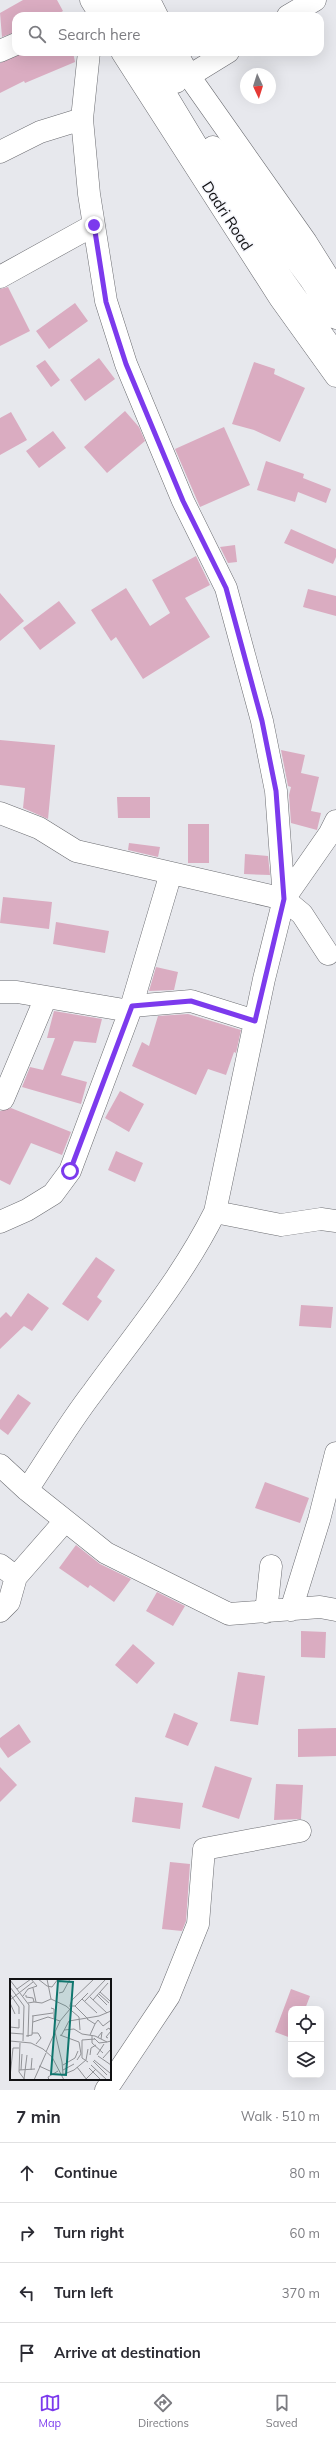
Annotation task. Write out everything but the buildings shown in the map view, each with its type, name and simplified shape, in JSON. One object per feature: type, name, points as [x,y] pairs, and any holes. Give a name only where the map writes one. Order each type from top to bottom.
[{"type":"street","points":[[129,0],[136,12]]},
{"type":"street","points":[[149,0],[155,12]]},
{"type":"street","points":[[294,12],[314,0]]},
{"type":"street","points":[[0,51],[12,46]]},
{"type":"street","points":[[27,1490],[92,1394],[165,1297],[202,1237],[215,1212],[255,1021],[284,899],[276,791],[262,721],[228,596],[183,501],[126,364],[106,302],[94,225],[82,120],[89,56]]},
{"type":"street","name":"Dadri Road","points":[[125,56],[280,298],[336,376]]},
{"type":"street","points":[[142,56],[247,229],[336,354]]},
{"type":"street","points":[[160,56],[211,145],[310,279],[336,318]]},
{"type":"street","points":[[178,56],[189,76],[306,242],[336,290]]},
{"type":"street","points":[[189,76],[222,56]]},
{"type":"street","points":[[0,152],[40,132],[82,120]]},
{"type":"street","points":[[0,277],[94,225]]},
{"type":"street","points":[[0,813],[39,828],[76,851],[284,899],[302,914],[328,954]]},
{"type":"street","points":[[284,899],[330,833],[336,821]]},
{"type":"street","points":[[0,1222],[27,1210],[53,1194],[70,1171],[131,1009],[171,873]]},
{"type":"street","points":[[0,992],[131,1009],[191,1001],[255,1021]]},
{"type":"street","points":[[0,1098],[3,1099],[46,997]]},
{"type":"street","points":[[215,1212],[280,1225],[321,1219],[336,1221]]},
{"type":"street","points":[[291,1610],[319,1520],[336,1453]]},
{"type":"street","points":[[0,1465],[27,1490],[106,1553],[229,1614],[320,1607],[336,1610]]},
{"type":"street","points":[[0,1611],[9,1602],[8,1571],[65,1521]]},
{"type":"street","points":[[266,1612],[271,1566]]},
{"type":"street","points":[[106,2090],[169,1996],[198,1924],[204,1849],[300,1831]]},
{"type":"route","points":[[70,1171],[132,1006],[191,1001],[255,1021],[284,899],[276,791],[262,721],[226,588],[183,501],[126,364],[106,302],[94,225]]}]
